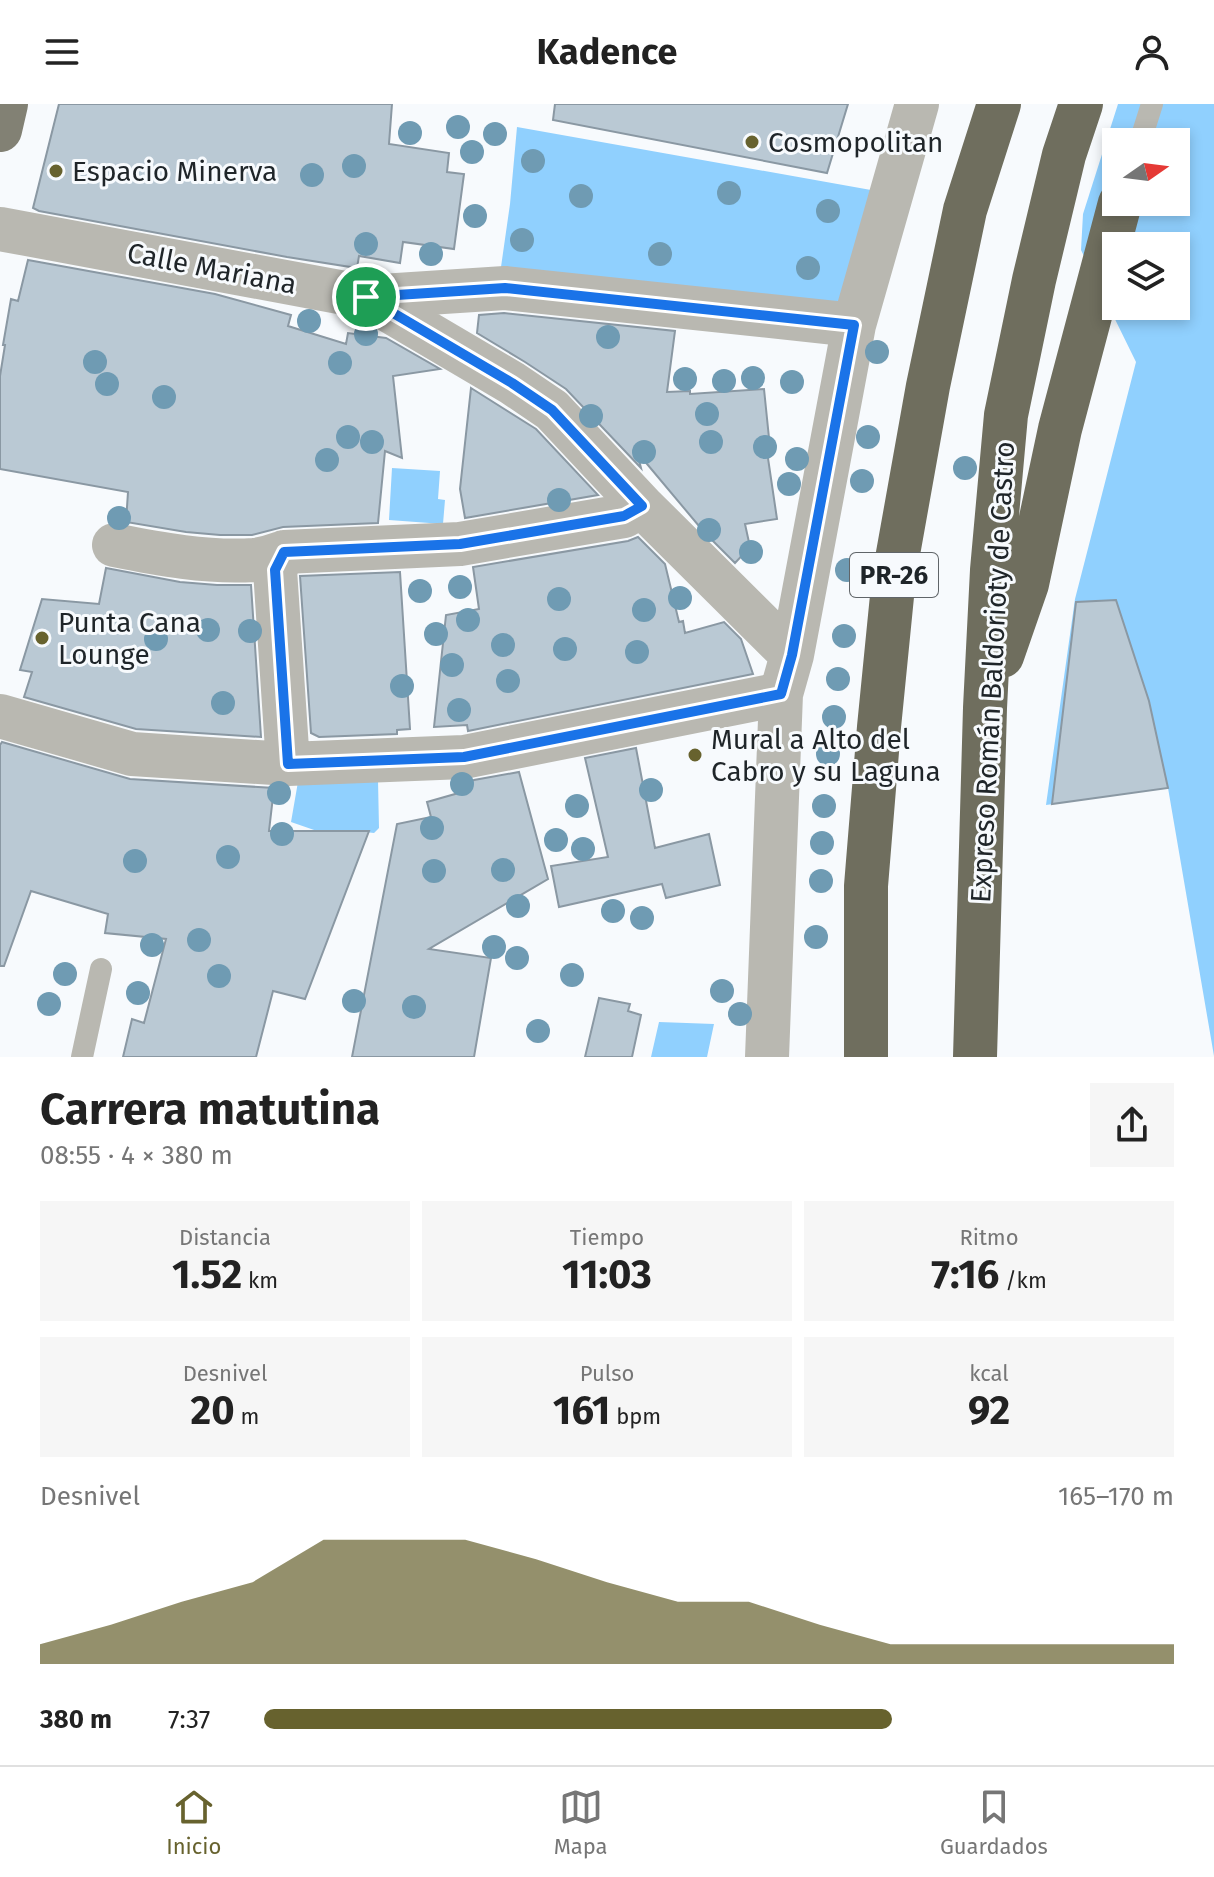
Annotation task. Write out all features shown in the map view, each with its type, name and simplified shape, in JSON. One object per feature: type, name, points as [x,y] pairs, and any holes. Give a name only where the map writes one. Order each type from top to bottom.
[{"type":"highway","name":"PR-26","points":[[866,1057],[866,886],[894,576],[928,386],[965,210],[999,104]]},
{"type":"highway","name":"Expreso Román Baldorioty de Castro","points":[[975,1057],[985,708],[992,570],[1006,415],[1064,155],[1081,104]]},
{"type":"highway","points":[[985,708],[1027,584],[1060,429],[1116,216]]},
{"type":"highway","points":[[978,968],[999,1057]]},
{"type":"street","points":[[767,1057],[786,674],[854,325],[917,104]]},
{"type":"street","name":"Calle Mariana","points":[[0,229],[366,297],[505,288],[854,325]]},
{"type":"street","points":[[366,297],[552,410],[642,506],[786,674]]},
{"type":"street","points":[[114,545],[209,559],[257,560],[284,552],[460,544],[624,516],[642,506]]},
{"type":"street","points":[[284,552],[275,570],[288,764]]},
{"type":"street","points":[[0,716],[132,754],[288,764],[464,757],[786,674]]},
{"type":"lane","points":[[1144,128],[1152,104]]},
{"type":"lane","points":[[82,1057],[101,969]]},
{"type":"shaded area","points":[[1118,104],[1214,104],[1214,1056],[1168,788],[1046,805],[1075,599],[1136,362],[1115,320],[1190,320],[1190,232],[1102,232],[1102,293],[1081,250],[1083,214],[1102,154],[1102,216],[1190,216],[1190,128],[1110,128]]},
{"type":"shaded area","points":[[517,127],[871,190],[843,307],[500,274]]},
{"type":"shaded area","points":[[392,468],[440,471],[438,499],[445,500],[443,524],[389,520]]},
{"type":"shaded area","points":[[299,776],[378,780],[379,828],[374,833],[317,831],[291,822]]},
{"type":"shaded area","points":[[659,1022],[714,1024],[707,1057],[651,1057]]},
{"type":"building","points":[[59,104],[392,104],[389,144],[449,153],[447,172],[464,174],[454,249],[403,242],[400,263],[359,256],[357,268],[39,211],[33,208]]},
{"type":"building","name":"Cosmopolitan","points":[[555,104],[848,104],[827,173],[553,120]]},
{"type":"building","points":[[28,260],[215,294],[291,315],[288,326],[346,344],[348,333],[386,338],[440,369],[393,376],[402,458],[385,451],[378,523],[283,527],[252,535],[186,532],[126,522],[128,492],[0,469],[3,345],[11,299],[18,301]]},
{"type":"building","points":[[504,313],[675,331],[667,392],[690,391],[690,394],[764,389],[769,438],[765,438],[777,519],[745,524],[750,547],[735,563],[704,532],[637,452],[641,468],[566,389],[477,333],[479,315]]},
{"type":"building","points":[[471,388],[536,429],[598,495],[465,518],[460,489]]},
{"type":"building","points":[[638,537],[665,564],[679,622],[683,621],[685,633],[724,622],[741,639],[753,674],[468,731],[467,725],[434,727],[446,615],[479,609],[473,567]]},
{"type":"building","points":[[106,568],[180,582],[251,585],[261,737],[136,729],[24,697],[32,672],[20,670],[42,599],[99,604]]},
{"type":"building","points":[[400,572],[410,729],[397,730],[397,734],[319,737],[311,733],[300,576]]},
{"type":"building","points":[[1116,600],[1149,701],[1168,788],[1052,804],[1076,602]]},
{"type":"building","points":[[2,742],[130,779],[274,788],[269,831],[369,831],[305,999],[273,991],[256,1057],[123,1057],[132,1019],[144,1023],[166,939],[105,933],[108,914],[31,891],[4,966],[0,966]]},
{"type":"building","points":[[636,748],[655,848],[709,834],[720,885],[666,898],[662,884],[559,907],[551,866],[608,857],[585,758]]},
{"type":"building","points":[[519,772],[548,879],[429,949],[491,958],[474,1057],[352,1057],[397,824],[431,817],[427,802],[469,790],[466,784],[474,780]]},
{"type":"building","points":[[599,998],[630,1004],[628,1011],[641,1015],[632,1057],[585,1057]]},
{"type":"place","name":"Cosmopolitan","points":[[752,142]]},
{"type":"place","name":"Espacio Minerva","points":[[56,171]]},
{"type":"place","name":"Punta Cana Lounge","points":[[42,638]]},
{"type":"place","name":"Mural a Alto del Cabro y su Laguna","points":[[695,755]]},
{"type":"route","points":[[505,288],[854,325],[792,655],[781,694],[464,757],[288,764],[275,570],[284,552],[460,544],[624,516],[642,506],[552,410],[366,297],[505,288]]}]
